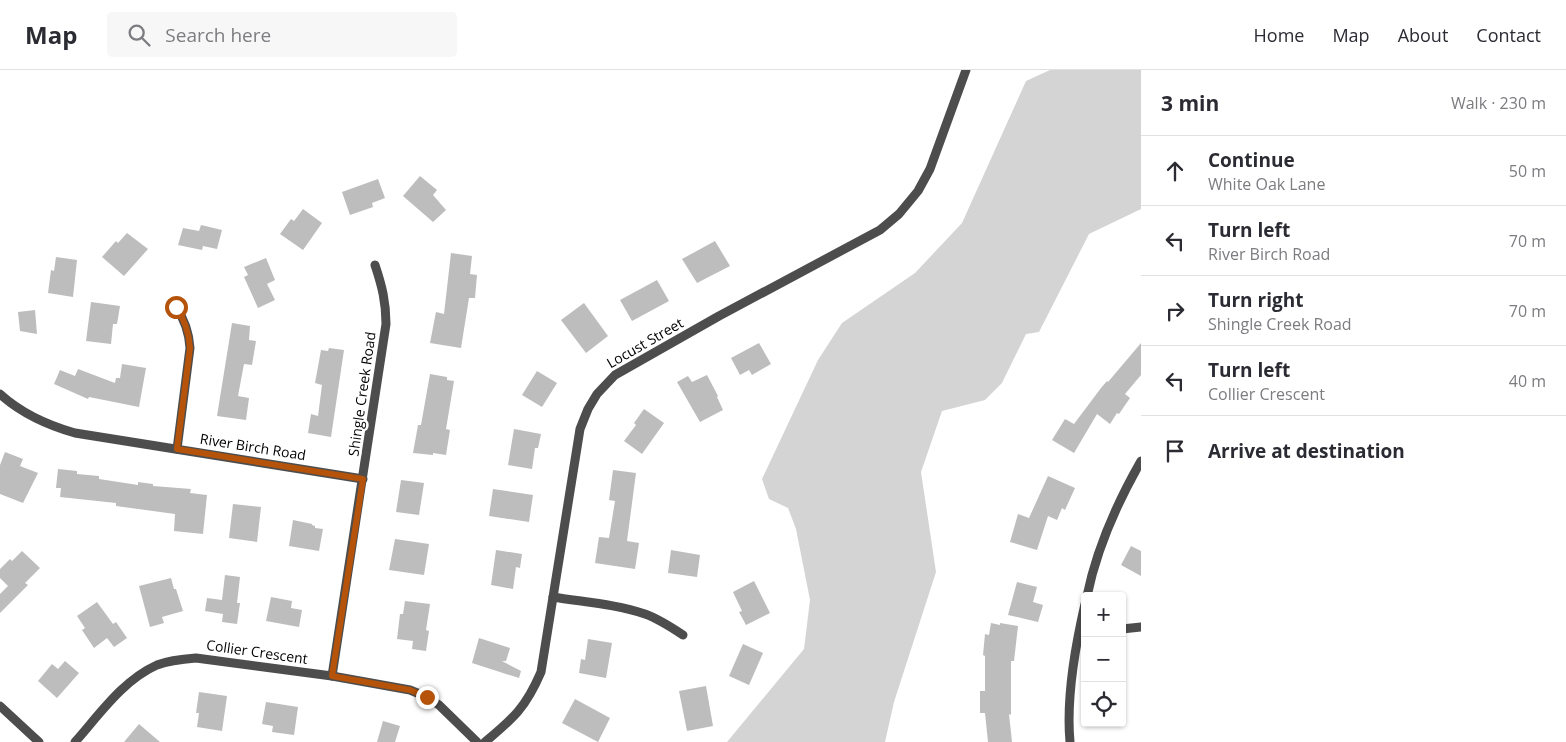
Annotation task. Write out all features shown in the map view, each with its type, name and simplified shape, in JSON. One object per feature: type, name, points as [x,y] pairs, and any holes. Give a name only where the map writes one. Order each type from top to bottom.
[{"type":"street","name":"Locust Street","points":[[485,742],[508,724],[520,711],[532,692],[541,672],[580,429],[588,408],[597,394],[615,375],[719,316],[880,230],[899,214],[918,191],[930,169],[966,70]]},
{"type":"street","name":"Shingle Creek Road","points":[[332,676],[386,324],[386,305],[383,287],[375,265]]},
{"type":"street","points":[[176,307],[184,318],[189,334],[190,348],[177,449]]},
{"type":"street","name":"River Birch Road","points":[[0,394],[31,416],[55,428],[75,433],[363,479]]},
{"type":"street","points":[[1088,592],[1104,536],[1120,497],[1141,460]]},
{"type":"street","points":[[553,598],[626,608],[665,623],[683,635]]},
{"type":"street","points":[[1126,629],[1141,627]]},
{"type":"street","points":[[1070,742],[1070,696],[1081,636]]},
{"type":"street","name":"Collier Crescent","points":[[75,742],[127,684],[144,672],[175,660],[208,658],[332,676],[410,690],[427,697],[439,705],[477,742]]},
{"type":"street","points":[[0,706],[39,742]]},
{"type":"shaded area","points":[[1050,70],[1141,70],[1141,209],[1089,234],[1039,332],[1026,334],[1002,383],[985,400],[942,411],[921,472],[936,572],[894,702],[885,742],[727,742],[804,649],[810,600],[796,529],[788,508],[769,499],[762,479],[818,360],[842,323],[915,273],[962,223],[1026,81]]},
{"type":"building","points":[[420,176],[437,190],[433,195],[446,210],[433,222],[403,196]]},
{"type":"building","points":[[378,179],[385,198],[372,203],[373,207],[350,215],[342,192]]},
{"type":"building","points":[[303,209],[322,223],[303,250],[280,234],[291,219],[294,221]]},
{"type":"building","points":[[201,225],[222,230],[217,249],[203,246],[202,250],[178,245],[183,228],[199,231]]},
{"type":"building","points":[[127,233],[148,249],[124,276],[102,257],[116,241],[118,243]]},
{"type":"building","points":[[715,241],[730,266],[697,283],[682,259]]},
{"type":"building","points":[[451,253],[472,256],[470,274],[477,275],[475,298],[469,298],[461,348],[430,343],[436,312],[444,314]]},
{"type":"building","points":[[56,257],[77,260],[73,297],[48,293],[51,270],[54,271]]},
{"type":"building","points":[[266,258],[275,280],[267,284],[275,300],[258,308],[244,277],[248,275],[244,267]]},
{"type":"building","points":[[657,280],[669,301],[632,321],[620,300]]},
{"type":"building","points":[[91,302],[120,306],[117,324],[113,324],[111,344],[86,341]]},
{"type":"building","points":[[584,303],[608,336],[586,353],[561,320]]},
{"type":"building","points":[[35,310],[37,334],[20,331],[18,312]]},
{"type":"building","points":[[232,323],[250,326],[249,340],[256,341],[252,365],[244,364],[238,396],[249,398],[246,420],[217,416]]},
{"type":"building","points":[[759,343],[771,364],[752,375],[749,370],[740,375],[731,358]]},
{"type":"building","points":[[1141,343],[1141,375],[1125,394],[1130,398],[1110,424],[1097,414],[1074,453],[1052,440],[1065,419],[1074,424],[1101,388]]},
{"type":"building","points":[[329,348],[344,350],[331,437],[308,433],[311,414],[318,416],[322,385],[315,383],[321,350],[328,351]]},
{"type":"building","points":[[122,364],[146,368],[139,407],[89,397],[88,399],[54,384],[60,370],[75,376],[78,369],[115,383],[116,378],[120,378]]},
{"type":"building","points":[[537,371],[557,383],[542,407],[522,395]]},
{"type":"building","points":[[430,374],[447,377],[447,380],[454,381],[446,429],[450,430],[446,455],[413,453],[418,425],[421,425]]},
{"type":"building","points":[[707,375],[723,410],[700,422],[677,382],[688,376],[692,382]]},
{"type":"building","points":[[644,409],[664,423],[642,454],[624,441],[636,425],[634,423]]},
{"type":"building","points":[[514,429],[541,434],[538,448],[535,448],[532,469],[508,465]]},
{"type":"building","points":[[5,452],[23,459],[20,466],[38,473],[23,503],[0,494],[0,465]]},
{"type":"building","points":[[58,469],[77,471],[77,474],[99,476],[99,479],[138,485],[138,482],[153,484],[153,486],[191,489],[190,493],[207,495],[203,534],[174,531],[175,514],[116,506],[116,503],[60,497],[61,488],[56,488]]},
{"type":"building","points":[[613,470],[636,473],[627,541],[639,543],[635,569],[595,563],[599,537],[609,538],[615,501],[609,500]]},
{"type":"building","points":[[1048,476],[1075,488],[1065,510],[1062,508],[1057,520],[1048,516],[1037,550],[1010,542],[1018,514],[1029,518]]},
{"type":"building","points":[[401,480],[424,483],[419,515],[396,512]]},
{"type":"building","points":[[493,489],[533,495],[529,522],[489,516]]},
{"type":"building","points":[[233,504],[261,507],[257,542],[229,538]]},
{"type":"building","points":[[293,520],[312,524],[315,528],[323,529],[319,551],[289,546]]},
{"type":"building","points":[[395,539],[429,544],[424,575],[389,570]]},
{"type":"building","points":[[1131,546],[1141,551],[1141,576],[1121,565]]},
{"type":"building","points":[[496,550],[522,554],[520,568],[516,567],[513,589],[491,585]]},
{"type":"building","points":[[671,550],[700,555],[697,577],[668,573]]},
{"type":"building","points":[[22,551],[40,568],[25,583],[28,585],[0,613],[0,594],[8,586],[0,578],[0,569]]},
{"type":"building","points":[[225,575],[240,577],[237,603],[240,603],[237,624],[222,622],[223,614],[205,611],[207,598],[222,600]]},
{"type":"building","points":[[171,578],[183,611],[162,617],[164,623],[150,627],[139,586]]},
{"type":"building","points":[[754,581],[770,613],[746,625],[739,612],[742,611],[733,592]]},
{"type":"building","points":[[1017,582],[1037,587],[1033,602],[1043,605],[1038,622],[1008,615]]},
{"type":"building","points":[[271,597],[292,601],[291,608],[302,610],[299,627],[266,621]]},
{"type":"building","points":[[405,601],[430,604],[426,630],[429,631],[426,651],[412,649],[413,641],[397,639],[400,614],[403,614]]},
{"type":"building","points":[[97,602],[113,624],[116,622],[127,638],[114,647],[107,638],[94,648],[82,630],[85,628],[77,616]]},
{"type":"building","points":[[991,623],[1018,626],[1014,661],[1011,661],[1011,715],[1009,714],[1012,742],[988,742],[985,713],[980,713],[980,691],[985,691],[985,656],[983,655],[985,634],[989,635]]},
{"type":"building","points":[[479,638],[510,648],[506,661],[502,661],[521,671],[519,678],[472,663]]},
{"type":"building","points":[[588,639],[612,643],[606,678],[579,673],[581,659],[585,660]]},
{"type":"building","points":[[743,644],[763,653],[749,685],[729,676]]},
{"type":"building","points":[[65,661],[79,673],[57,698],[38,681],[52,664],[58,669]]},
{"type":"building","points":[[706,686],[713,726],[687,731],[679,691]]},
{"type":"building","points":[[199,692],[227,696],[222,731],[197,727],[199,713],[196,713]]},
{"type":"building","points":[[575,699],[610,718],[598,742],[562,723]]},
{"type":"building","points":[[266,702],[298,707],[294,735],[272,732],[273,726],[262,724]]},
{"type":"building","points":[[383,721],[400,726],[395,742],[377,742]]},
{"type":"building","points":[[139,724],[160,742],[124,742]]},
{"type":"route","points":[[176,307],[184,318],[189,334],[190,348],[177,449],[363,479],[332,676],[410,690],[427,697]]}]
